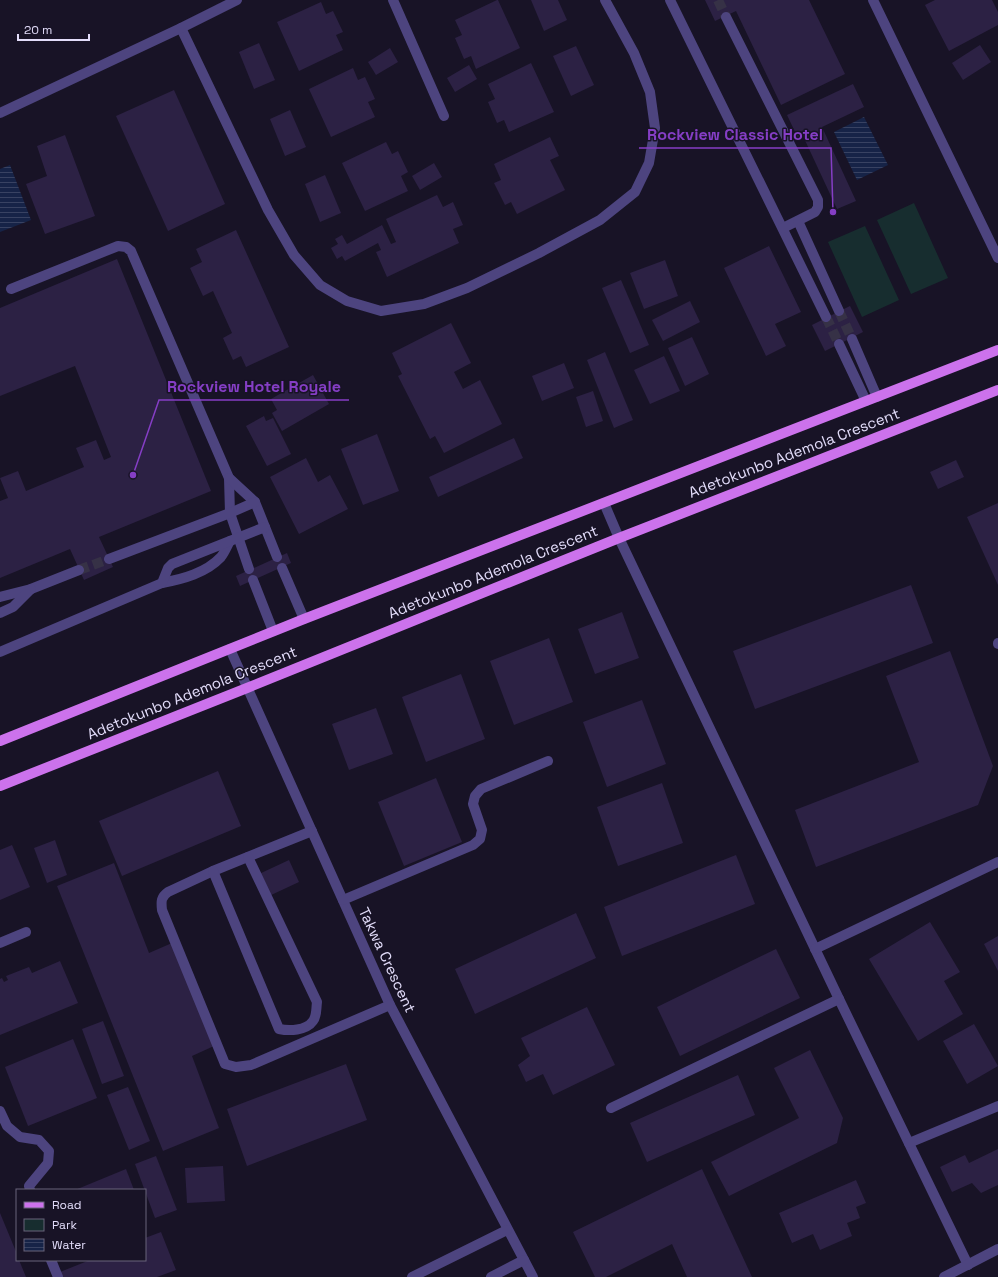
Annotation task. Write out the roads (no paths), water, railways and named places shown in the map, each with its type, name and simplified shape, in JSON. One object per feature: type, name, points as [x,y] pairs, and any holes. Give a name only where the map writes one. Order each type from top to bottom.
[{"type":"main road","name":"Adetokunbo Ademola Crescent","points":[[0,741],[304,618],[998,350]]},
{"type":"main road","name":"Adetokunbo Ademola Crescent","points":[[0,786],[618,538],[998,390]]},
{"type":"street","points":[[0,113],[237,0]]},
{"type":"street","points":[[393,0],[444,116]]},
{"type":"street","points":[[181,28],[268,210],[294,255],[320,285],[347,301],[381,311],[424,304],[467,288],[539,253],[600,220],[635,192],[648,164],[655,128],[650,92],[634,53],[605,0]]},
{"type":"street","points":[[670,0],[826,317]]},
{"type":"street","points":[[873,0],[998,258]]},
{"type":"street","points":[[726,16],[818,200],[818,207],[815,212],[783,228]]},
{"type":"street","points":[[798,221],[839,311]]},
{"type":"street","points":[[11,289],[118,246],[126,247],[131,251],[229,478],[230,513],[234,539],[249,569]]},
{"type":"street","points":[[852,339],[877,396]]},
{"type":"street","points":[[839,344],[866,401]]},
{"type":"street","points":[[229,478],[255,502],[277,557]]},
{"type":"street","points":[[109,559],[255,502]]},
{"type":"street","points":[[604,503],[618,538],[968,1265]]},
{"type":"street","points":[[162,584],[168,568],[172,564],[265,527]]},
{"type":"street","points":[[0,652],[162,584],[178,580],[207,568],[222,556],[234,539]]},
{"type":"street","points":[[282,568],[304,618]]},
{"type":"street","points":[[0,597],[30,589],[79,570]]},
{"type":"street","points":[[254,580],[273,631]]},
{"type":"street","points":[[0,613],[13,607],[30,589]]},
{"type":"street","name":"Takwa Crescent","points":[[230,649],[390,1005],[533,1277]]},
{"type":"street","points":[[343,900],[473,845],[480,839],[482,830],[473,804],[475,796],[481,789],[548,761]]},
{"type":"street","points":[[312,831],[212,871],[168,892],[163,896],[161,902],[162,910],[221,1056],[225,1064],[236,1067],[250,1065],[390,1005]]},
{"type":"street","points":[[212,871],[279,1029],[289,1031],[298,1030],[312,1023],[316,1015],[317,1002],[248,857]]},
{"type":"street","points":[[816,949],[998,862]]},
{"type":"street","points":[[0,943],[26,932]]},
{"type":"street","points":[[611,1108],[839,999]]},
{"type":"street","points":[[908,1143],[998,1106]]},
{"type":"street","points":[[0,1111],[7,1126],[20,1137],[39,1140],[49,1151],[48,1163],[29,1186],[30,1189]]},
{"type":"street","points":[[412,1277],[508,1230]]},
{"type":"street","points":[[944,1277],[998,1249]]},
{"type":"street","points":[[491,1277],[524,1260]]},
{"type":"street","points":[[51,1261],[58,1277]]},
{"type":"water","points":[[864,117],[888,165],[857,180],[834,132]]},
{"type":"water","points":[[10,165],[31,220],[0,232],[0,169]]},
{"type":"tunnel","points":[[718,0],[726,17]]},
{"type":"tunnel","points":[[839,311],[852,339]]},
{"type":"tunnel","points":[[826,317],[839,344]]},
{"type":"tunnel","points":[[79,570],[109,559]]},
{"type":"place","name":"Rockview Classic Hotel","points":[[833,212]]},
{"type":"place","name":"Rockview Hotel Royale","points":[[133,475]]}]
